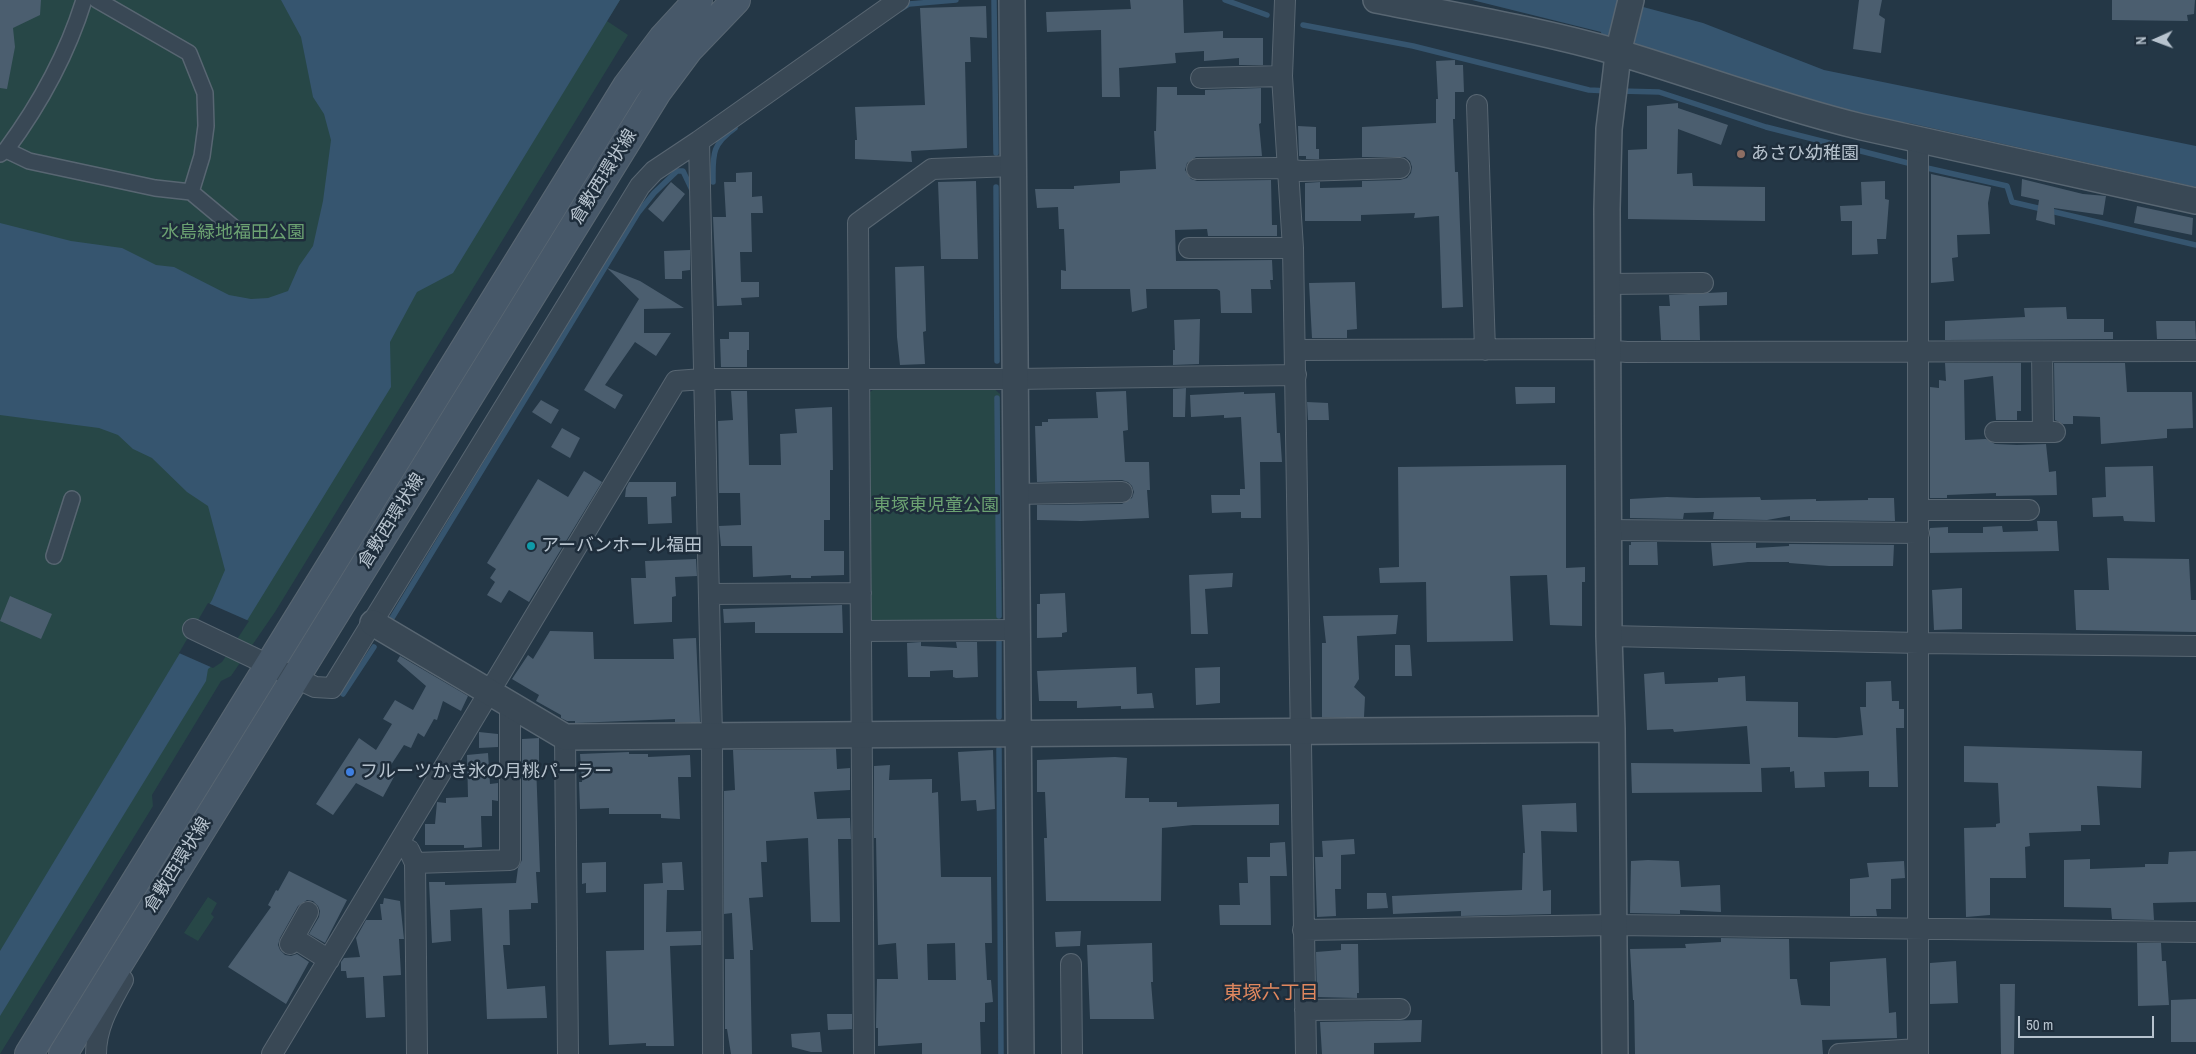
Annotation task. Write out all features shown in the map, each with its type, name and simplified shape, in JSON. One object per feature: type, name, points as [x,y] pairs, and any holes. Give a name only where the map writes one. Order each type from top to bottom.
[{"type":"main road","name":"倉敷西環状線","points":[[29,1054],[268,664],[627,86],[663,38],[698,0]]},
{"type":"main road","name":"倉敷西環状線","points":[[71,1052],[150,911],[657,92],[689,49],[736,0]]},
{"type":"street","points":[[84,0],[77,24],[50,83],[32,114],[3,152],[29,161],[155,188],[191,192],[233,227]]},
{"type":"street","points":[[97,0],[189,53],[205,93],[206,126],[202,156],[191,192]]},
{"type":"street","points":[[193,629],[315,687],[332,688],[640,186],[654,171],[899,0]]},
{"type":"street","points":[[1012,0],[1021,1054]]},
{"type":"street","points":[[1285,0],[1282,76],[1293,248],[1306,1054]]},
{"type":"street","points":[[1376,0],[1619,49],[1820,117],[2196,201]]},
{"type":"street","points":[[1615,1054],[1612,729],[1609,636],[1607,209],[1609,129],[1619,49],[1631,0]]},
{"type":"street","points":[[1201,78],[1282,76]]},
{"type":"street","points":[[1477,105],[1485,350]]},
{"type":"street","points":[[1839,1054],[1918,1052],[1918,140]]},
{"type":"street","points":[[699,141],[712,736],[714,1054]]},
{"type":"street","points":[[864,1054],[858,223],[932,169],[1014,166]]},
{"type":"street","points":[[1197,169],[1301,171],[1400,168]]},
{"type":"street","points":[[1189,248],[1293,248]]},
{"type":"street","points":[[1608,284],[1702,283]]},
{"type":"street","points":[[1295,350],[1627,352],[2196,351]]},
{"type":"street","points":[[1995,432],[2049,432],[2042,352]]},
{"type":"street","points":[[272,1054],[676,381],[703,379],[1296,375]]},
{"type":"street","points":[[1016,494],[1122,492]]},
{"type":"street","points":[[54,556],[72,499]]},
{"type":"street","points":[[1919,510],[2029,510]]},
{"type":"street","points":[[1610,530],[1919,533]]},
{"type":"street","points":[[708,594],[861,593]]},
{"type":"street","points":[[373,623],[565,737],[1018,733],[1301,733],[1612,729]]},
{"type":"street","points":[[861,631],[1018,630]]},
{"type":"street","points":[[1609,636],[1919,643],[2196,646]]},
{"type":"street","points":[[415,862],[510,860],[510,705]]},
{"type":"street","points":[[565,737],[568,1054]]},
{"type":"street","points":[[403,837],[415,862],[417,1054]]},
{"type":"street","points":[[96,1054],[96,1040],[101,1022],[138,951],[150,911]]},
{"type":"street","points":[[308,912],[292,941],[329,960]]},
{"type":"street","points":[[1303,930],[1614,925],[2196,932]]},
{"type":"street","points":[[1070,964],[1072,1054]]},
{"type":"street","points":[[1305,1010],[1400,1009]]},
{"type":"street","points":[[34,1054],[48,1046],[71,1052]]},
{"type":"green space","name":"水島緑地福田公園","points":[[0,0],[620,0],[607,21],[628,35],[275,612],[231,676],[221,681],[152,795],[153,806],[0,1054]]},
{"type":"green space","name":"東塚東児童公園","points":[[991,386],[1000,394],[1002,617],[993,624],[878,626],[871,620],[870,392],[877,387]]},
{"type":"green space","points":[[208,897],[217,903],[211,914],[214,917],[198,941],[184,933]]},
{"type":"water","points":[[281,0],[620,0],[453,273],[417,292],[390,342],[391,387],[248,619],[220,660],[208,669],[206,681],[0,1016],[0,951],[212,600],[225,570],[208,506],[187,492],[152,458],[133,449],[118,435],[99,428],[0,415],[0,223],[71,241],[122,248],[156,265],[174,267],[229,295],[251,299],[268,298],[288,291],[299,266],[313,246],[323,201],[331,140],[324,114],[313,97],[301,37]]},
{"type":"water","points":[[1472,0],[1617,0],[1703,23],[1824,70],[2196,146],[2196,187],[1909,123],[1868,120],[1602,38],[1601,32]]},
{"type":"pier","points":[[208,603],[249,621],[222,662],[213,668],[179,653]]},
{"type":"building","points":[[0,0],[41,0],[40,15],[13,28],[15,47],[7,89],[0,88]]},
{"type":"building","points":[[1130,0],[1183,0],[1184,33],[1223,31],[1223,38],[1263,38],[1263,65],[1239,65],[1239,58],[1204,61],[1204,51],[1175,53],[1176,63],[1119,68],[1120,97],[1102,97],[1101,30],[1047,32],[1046,12],[1131,9]]},
{"type":"building","points":[[1859,0],[1882,0],[1879,15],[1885,19],[1881,53],[1853,49]]},
{"type":"building","points":[[2112,0],[2195,0],[2194,14],[2187,15],[2188,21],[2112,20]]},
{"type":"building","points":[[986,6],[987,38],[970,37],[971,62],[965,62],[967,148],[911,151],[912,162],[855,159],[855,140],[857,140],[855,107],[925,105],[920,8]]},
{"type":"building","points":[[1455,60],[1455,65],[1463,65],[1464,92],[1455,92],[1455,119],[1453,119],[1455,172],[1458,172],[1463,307],[1442,308],[1439,216],[1414,218],[1415,213],[1361,215],[1361,221],[1305,221],[1305,183],[1320,182],[1320,188],[1362,187],[1362,181],[1400,180],[1407,178],[1411,173],[1412,167],[1410,161],[1405,157],[1362,157],[1362,127],[1436,123],[1436,99],[1438,99],[1436,61]]},
{"type":"building","points":[[1157,87],[1177,87],[1177,95],[1205,95],[1205,90],[1261,88],[1261,123],[1259,124],[1262,156],[1196,157],[1187,163],[1185,170],[1191,179],[1197,181],[1271,180],[1272,225],[1277,225],[1277,236],[1208,236],[1207,229],[1175,230],[1176,261],[1272,260],[1273,280],[1270,280],[1271,289],[1251,289],[1252,313],[1221,313],[1220,291],[1217,289],[1146,289],[1147,308],[1132,312],[1130,289],[1061,289],[1061,270],[1066,271],[1064,229],[1059,229],[1058,207],[1037,208],[1035,189],[1074,189],[1074,186],[1120,183],[1120,171],[1156,169],[1154,131],[1156,131]]},
{"type":"building","points":[[1678,103],[1678,108],[1728,125],[1721,145],[1678,129],[1677,174],[1692,173],[1693,186],[1765,187],[1765,221],[1628,219],[1628,150],[1647,149],[1647,106]]},
{"type":"building","points":[[1298,126],[1316,127],[1316,149],[1319,149],[1319,159],[1306,159],[1306,156],[1299,156]]},
{"type":"building","points":[[752,172],[752,197],[762,196],[763,213],[751,213],[752,252],[740,252],[741,282],[759,282],[759,297],[741,298],[742,305],[717,306],[713,217],[726,217],[724,182],[736,182],[736,173]]},
{"type":"building","points":[[1931,174],[1991,187],[1988,203],[1990,234],[1957,235],[1958,257],[1952,258],[1954,281],[1931,283]]},
{"type":"building","points":[[2022,179],[2083,194],[2106,196],[2103,215],[2054,208],[2055,225],[2036,220],[2039,200],[2021,196]]},
{"type":"building","points":[[976,181],[978,259],[941,259],[938,182]]},
{"type":"building","points":[[1885,181],[1885,199],[1889,200],[1886,239],[1877,239],[1878,254],[1852,255],[1852,221],[1841,221],[1840,206],[1862,205],[1861,182]]},
{"type":"building","points":[[671,182],[685,194],[663,222],[648,209]]},
{"type":"building","points":[[2137,206],[2193,218],[2192,235],[2134,223]]},
{"type":"building","points":[[690,250],[690,270],[682,271],[682,279],[665,279],[664,251]]},
{"type":"building","points":[[924,266],[926,331],[923,332],[925,364],[900,365],[897,337],[895,267]]},
{"type":"building","points":[[607,268],[640,281],[684,308],[644,309],[644,333],[671,333],[656,356],[635,342],[605,385],[623,395],[615,409],[584,390],[639,299]]},
{"type":"building","points":[[1355,282],[1357,329],[1347,330],[1347,338],[1312,338],[1309,283]]},
{"type":"building","points":[[1727,292],[1727,305],[1699,306],[1700,340],[1661,340],[1659,306],[1670,306],[1669,295]]},
{"type":"building","points":[[2066,307],[2067,319],[2104,319],[2104,332],[2113,332],[2113,339],[1945,340],[1945,321],[2025,317],[2024,308]]},
{"type":"building","points":[[1200,319],[1199,364],[1173,365],[1173,350],[1175,350],[1174,320]]},
{"type":"building","points":[[2156,321],[2195,321],[2196,339],[2157,339]]},
{"type":"building","points":[[729,332],[749,332],[747,367],[721,367],[720,339],[729,339]]},
{"type":"building","points":[[1945,363],[2021,363],[2021,411],[2017,411],[2017,420],[1996,420],[1993,376],[1964,380],[1965,440],[1986,439],[1995,444],[2046,444],[2049,472],[2056,471],[2057,495],[1996,496],[1996,493],[1947,495],[1947,498],[1930,498],[1930,387],[1939,388],[1939,380],[1946,381]]},
{"type":"building","points":[[2054,363],[2125,363],[2127,392],[2192,392],[2193,428],[2167,429],[2167,438],[2101,444],[2100,417],[2073,416],[2073,424],[2063,424],[2055,420]]},
{"type":"building","points":[[1515,387],[1555,387],[1555,403],[1516,404]]},
{"type":"building","points":[[1186,388],[1185,417],[1173,417],[1173,389]]},
{"type":"building","points":[[731,391],[747,391],[749,465],[781,465],[780,434],[797,433],[795,409],[832,407],[833,470],[830,470],[830,520],[824,520],[824,551],[844,551],[844,575],[811,576],[811,578],[791,578],[791,575],[753,577],[752,546],[721,546],[719,526],[741,525],[740,493],[719,493],[718,421],[733,420]]},
{"type":"building","points":[[1126,391],[1128,430],[1123,431],[1125,462],[1149,462],[1150,490],[1147,490],[1149,518],[1081,521],[1037,520],[1037,505],[1122,504],[1132,498],[1134,492],[1132,486],[1122,480],[1037,482],[1035,426],[1042,426],[1042,422],[1048,422],[1048,419],[1098,418],[1096,392]]},
{"type":"building","points":[[1244,392],[1244,394],[1275,393],[1277,433],[1280,433],[1282,462],[1260,462],[1261,518],[1241,518],[1241,512],[1212,513],[1211,495],[1240,495],[1240,489],[1245,489],[1241,417],[1224,418],[1224,415],[1191,417],[1190,395]]},
{"type":"building","points":[[541,400],[559,410],[551,424],[532,412]]},
{"type":"building","points":[[1307,402],[1328,403],[1329,420],[1308,420]]},
{"type":"building","points":[[562,428],[580,438],[570,458],[551,447]]},
{"type":"building","points":[[1566,465],[1566,568],[1585,567],[1585,582],[1582,582],[1582,626],[1550,625],[1547,575],[1510,576],[1513,641],[1427,642],[1426,582],[1380,583],[1379,568],[1399,567],[1398,467]]},
{"type":"building","points":[[2153,466],[2155,522],[2124,521],[2123,516],[2093,517],[2092,498],[2106,497],[2105,467]]},
{"type":"building","name":"アーバンホール福田","points":[[584,471],[602,482],[529,602],[509,590],[501,603],[487,595],[495,582],[490,578],[496,569],[487,563],[538,479],[568,497]]},
{"type":"building","points":[[629,482],[676,482],[676,496],[671,497],[672,523],[648,524],[647,497],[625,497]]},
{"type":"building","points":[[1760,497],[1761,500],[1816,499],[1816,501],[1894,498],[1895,521],[1790,520],[1790,516],[1767,520],[1713,519],[1714,512],[1684,513],[1683,519],[1630,518],[1630,499]]},
{"type":"building","points":[[2037,521],[2057,521],[2059,551],[1930,553],[1930,528],[1948,527],[1948,533],[1983,533],[1983,527],[2002,526],[2003,532],[2038,531]]},
{"type":"building","points":[[1631,542],[1657,542],[1658,565],[1629,565],[1629,545],[1631,545]]},
{"type":"building","points":[[1711,543],[1756,543],[1756,548],[1789,546],[1789,544],[1894,545],[1893,566],[1829,566],[1789,562],[1748,562],[1713,566]]},
{"type":"building","points":[[2107,558],[2189,559],[2191,600],[2196,600],[2196,632],[2076,630],[2074,590],[2109,590]]},
{"type":"building","points":[[696,559],[697,576],[675,577],[676,596],[672,597],[672,622],[634,624],[631,578],[646,578],[645,561]]},
{"type":"building","points":[[1233,573],[1232,587],[1205,589],[1208,634],[1191,634],[1189,575]]},
{"type":"building","points":[[1962,588],[1962,629],[1934,630],[1932,590]]},
{"type":"building","points":[[1065,593],[1067,632],[1062,633],[1062,637],[1037,638],[1037,604],[1040,604],[1040,594]]},
{"type":"building","points":[[10,596],[52,614],[41,639],[0,621]]},
{"type":"building","points":[[842,605],[843,633],[755,633],[755,622],[724,623],[723,609]]},
{"type":"building","points":[[1398,615],[1396,634],[1357,636],[1359,679],[1354,687],[1365,697],[1364,717],[1322,717],[1322,643],[1326,643],[1323,616]]},
{"type":"building","points":[[550,631],[593,632],[594,659],[674,659],[673,639],[696,638],[700,722],[675,722],[675,719],[575,723],[575,721],[567,721],[561,718],[561,715],[536,701],[539,695],[512,679],[528,655],[533,659]]},
{"type":"building","points":[[921,642],[921,646],[957,648],[956,642],[977,642],[978,677],[956,678],[953,677],[953,670],[930,671],[930,677],[908,677],[907,643]]},
{"type":"building","points":[[1395,645],[1410,645],[1412,676],[1395,676]]},
{"type":"building","points":[[400,656],[468,696],[461,711],[443,701],[437,720],[434,719],[424,737],[418,733],[411,748],[404,745],[387,771],[395,775],[383,797],[356,783],[333,815],[316,804],[359,738],[376,750],[392,724],[383,719],[395,700],[413,710],[426,686],[397,661]]},
{"type":"building","points":[[1136,667],[1137,694],[1152,693],[1154,708],[1121,709],[1121,706],[1077,708],[1077,701],[1039,701],[1037,671]]},
{"type":"building","points":[[1220,667],[1220,703],[1196,705],[1195,668]]},
{"type":"building","points":[[1664,672],[1665,684],[1718,682],[1718,678],[1745,676],[1746,701],[1798,702],[1798,737],[1836,738],[1863,735],[1860,707],[1866,707],[1866,682],[1891,681],[1892,701],[1899,701],[1899,709],[1904,709],[1904,728],[1896,728],[1898,787],[1869,787],[1869,771],[1824,772],[1825,787],[1795,788],[1794,771],[1790,772],[1790,767],[1761,768],[1762,792],[1632,793],[1631,763],[1750,764],[1747,726],[1674,732],[1673,729],[1647,730],[1644,674]]},
{"type":"building","points":[[479,732],[498,734],[498,747],[479,748]]},
{"type":"building","points":[[539,738],[539,764],[536,764],[540,872],[536,872],[538,903],[531,903],[531,909],[509,910],[510,945],[503,945],[507,989],[545,986],[547,1018],[487,1019],[482,908],[450,910],[451,941],[432,943],[429,882],[445,882],[445,885],[516,883],[518,868],[522,860],[522,739]]},
{"type":"building","points":[[1964,746],[2142,751],[2141,788],[2097,786],[2100,825],[2081,825],[2081,831],[2029,833],[2030,846],[2025,847],[2026,878],[1990,878],[1990,915],[1966,917],[1964,828],[1996,827],[1996,824],[2000,823],[1998,783],[1964,782]]},
{"type":"building","points":[[836,749],[837,769],[850,768],[850,790],[814,792],[817,819],[850,818],[851,839],[838,839],[840,922],[811,922],[808,838],[766,841],[767,862],[761,862],[763,897],[749,898],[753,950],[750,950],[752,1054],[731,1054],[727,1029],[725,1029],[725,959],[734,959],[732,913],[724,914],[724,791],[735,790],[733,750]]},
{"type":"building","points":[[993,750],[995,809],[977,811],[976,800],[961,801],[958,752]]},
{"type":"building","points":[[629,752],[629,754],[648,754],[648,757],[690,755],[691,777],[678,777],[680,819],[661,818],[661,814],[609,814],[609,808],[580,809],[579,782],[582,782],[580,754]]},
{"type":"building","points":[[488,753],[490,784],[498,783],[498,801],[492,800],[492,816],[481,816],[482,847],[464,848],[464,845],[425,845],[425,824],[435,824],[437,802],[446,803],[446,798],[468,797],[467,755]]},
{"type":"building","points":[[1127,758],[1125,798],[1149,798],[1149,802],[1177,802],[1177,807],[1279,804],[1279,825],[1193,825],[1162,828],[1161,901],[1046,901],[1044,838],[1047,838],[1045,792],[1037,792],[1037,760]]},
{"type":"building","points":[[890,765],[889,780],[932,779],[932,793],[938,792],[941,877],[991,877],[992,943],[985,943],[987,980],[991,980],[993,1002],[985,1003],[985,1022],[980,1022],[981,1054],[922,1054],[922,1043],[878,1046],[878,1028],[876,1028],[877,979],[898,979],[896,943],[878,945],[876,838],[874,838],[874,766]],"holes":[[[955,943],[956,980],[928,980],[927,944]]]},
{"type":"building","points":[[1576,803],[1577,832],[1541,831],[1543,891],[1551,890],[1551,914],[1461,916],[1461,911],[1393,914],[1392,896],[1522,890],[1523,853],[1525,853],[1522,805]]},
{"type":"building","points":[[1354,839],[1355,854],[1341,855],[1341,889],[1335,889],[1336,916],[1317,917],[1315,857],[1323,857],[1322,841]]},
{"type":"building","points":[[1285,842],[1287,876],[1270,876],[1271,925],[1220,925],[1219,905],[1240,905],[1239,883],[1248,883],[1247,857],[1270,857],[1270,843]]},
{"type":"building","points":[[2196,851],[2196,902],[2153,903],[2154,920],[2112,919],[2111,908],[2064,907],[2064,860],[2090,859],[2090,869],[2145,867],[2145,864],[2168,864],[2169,852]]},
{"type":"building","points":[[1631,861],[1679,861],[1681,887],[1720,885],[1721,912],[1680,910],[1680,914],[1630,913]]},
{"type":"building","points":[[1904,861],[1905,878],[1891,879],[1891,909],[1876,909],[1877,916],[1850,916],[1850,879],[1869,877],[1867,863]]},
{"type":"building","points":[[606,862],[606,892],[586,893],[586,883],[582,884],[582,863]]},
{"type":"building","points":[[682,862],[684,890],[667,890],[666,932],[701,931],[701,945],[670,946],[674,1046],[646,1046],[646,1043],[609,1045],[606,951],[644,950],[644,884],[663,883],[662,863]]},
{"type":"building","points":[[289,871],[347,900],[325,943],[309,934],[319,917],[320,911],[318,906],[313,901],[307,900],[298,906],[278,945],[285,955],[297,954],[309,962],[286,1004],[228,967],[271,907],[268,905]]},
{"type":"building","points":[[1367,893],[1386,893],[1388,908],[1367,909]]},
{"type":"building","points":[[384,898],[400,901],[404,939],[399,939],[401,975],[383,976],[385,1017],[366,1018],[364,977],[347,978],[346,971],[341,971],[341,962],[344,958],[360,957],[356,938],[366,920],[382,920],[380,904],[383,904]]},
{"type":"building","points":[[1081,931],[1080,946],[1056,947],[1055,932]]},
{"type":"building","points":[[1721,938],[1789,939],[1790,979],[1797,979],[1801,1005],[1830,1006],[1830,962],[1886,958],[1889,1013],[1896,1012],[1897,1038],[1822,1040],[1823,1054],[1635,1054],[1634,1000],[1630,949],[1686,948],[1685,944],[1721,942]]},
{"type":"building","points":[[1152,943],[1153,982],[1151,982],[1154,1019],[1090,1019],[1087,945]]},
{"type":"building","points":[[2137,943],[2161,943],[2162,961],[2166,961],[2169,1005],[2138,1006]]},
{"type":"building","points":[[1341,944],[1358,944],[1359,993],[1357,993],[1357,998],[1317,997],[1316,952],[1341,950]]},
{"type":"building","points":[[1956,961],[1958,1003],[1930,1004],[1930,963]]},
{"type":"building","points":[[2000,984],[2015,984],[2014,1054],[2001,1054]]},
{"type":"building","points":[[2196,999],[2196,1042],[2171,1042],[2171,1000]]},
{"type":"building","points":[[827,1014],[852,1014],[852,1029],[828,1030]]},
{"type":"building","points":[[1422,1020],[1421,1042],[1374,1043],[1374,1054],[1322,1054],[1320,1022]]},
{"type":"building","points":[[820,1032],[822,1052],[811,1052],[792,1047],[791,1034]]},
{"type":"waterway","points":[[901,9],[909,4],[956,0]]},
{"type":"waterway","points":[[994,0],[996,153]]},
{"type":"waterway","points":[[1225,0],[1267,15]]},
{"type":"waterway","points":[[1303,25],[1413,46],[1589,90],[1609,91]]},
{"type":"waterway","points":[[1620,91],[1659,92],[1766,127],[1908,163]]},
{"type":"waterway","points":[[713,182],[713,165],[717,145],[735,128]]},
{"type":"waterway","points":[[1927,168],[2007,186],[2012,202],[2196,245]]},
{"type":"waterway","points":[[392,618],[638,213],[654,193],[677,171],[683,171],[693,192]]},
{"type":"waterway","points":[[996,187],[997,361]]},
{"type":"waterway","points":[[997,398],[999,616]]},
{"type":"waterway","points":[[999,641],[999,717]]},
{"type":"waterway","points":[[343,694],[374,647]]},
{"type":"waterway","points":[[999,749],[1001,1054]]},
{"type":"place","name":"あさひ幼稚園","points":[[1741,154]]},
{"type":"place","name":"アーバンホール福田","points":[[531,546]]},
{"type":"place","name":"フルーツかき氷の月桃パーラー","points":[[350,772]]},
{"type":"district","name":"東塚六丁目","points":[[1271,994]]}]
